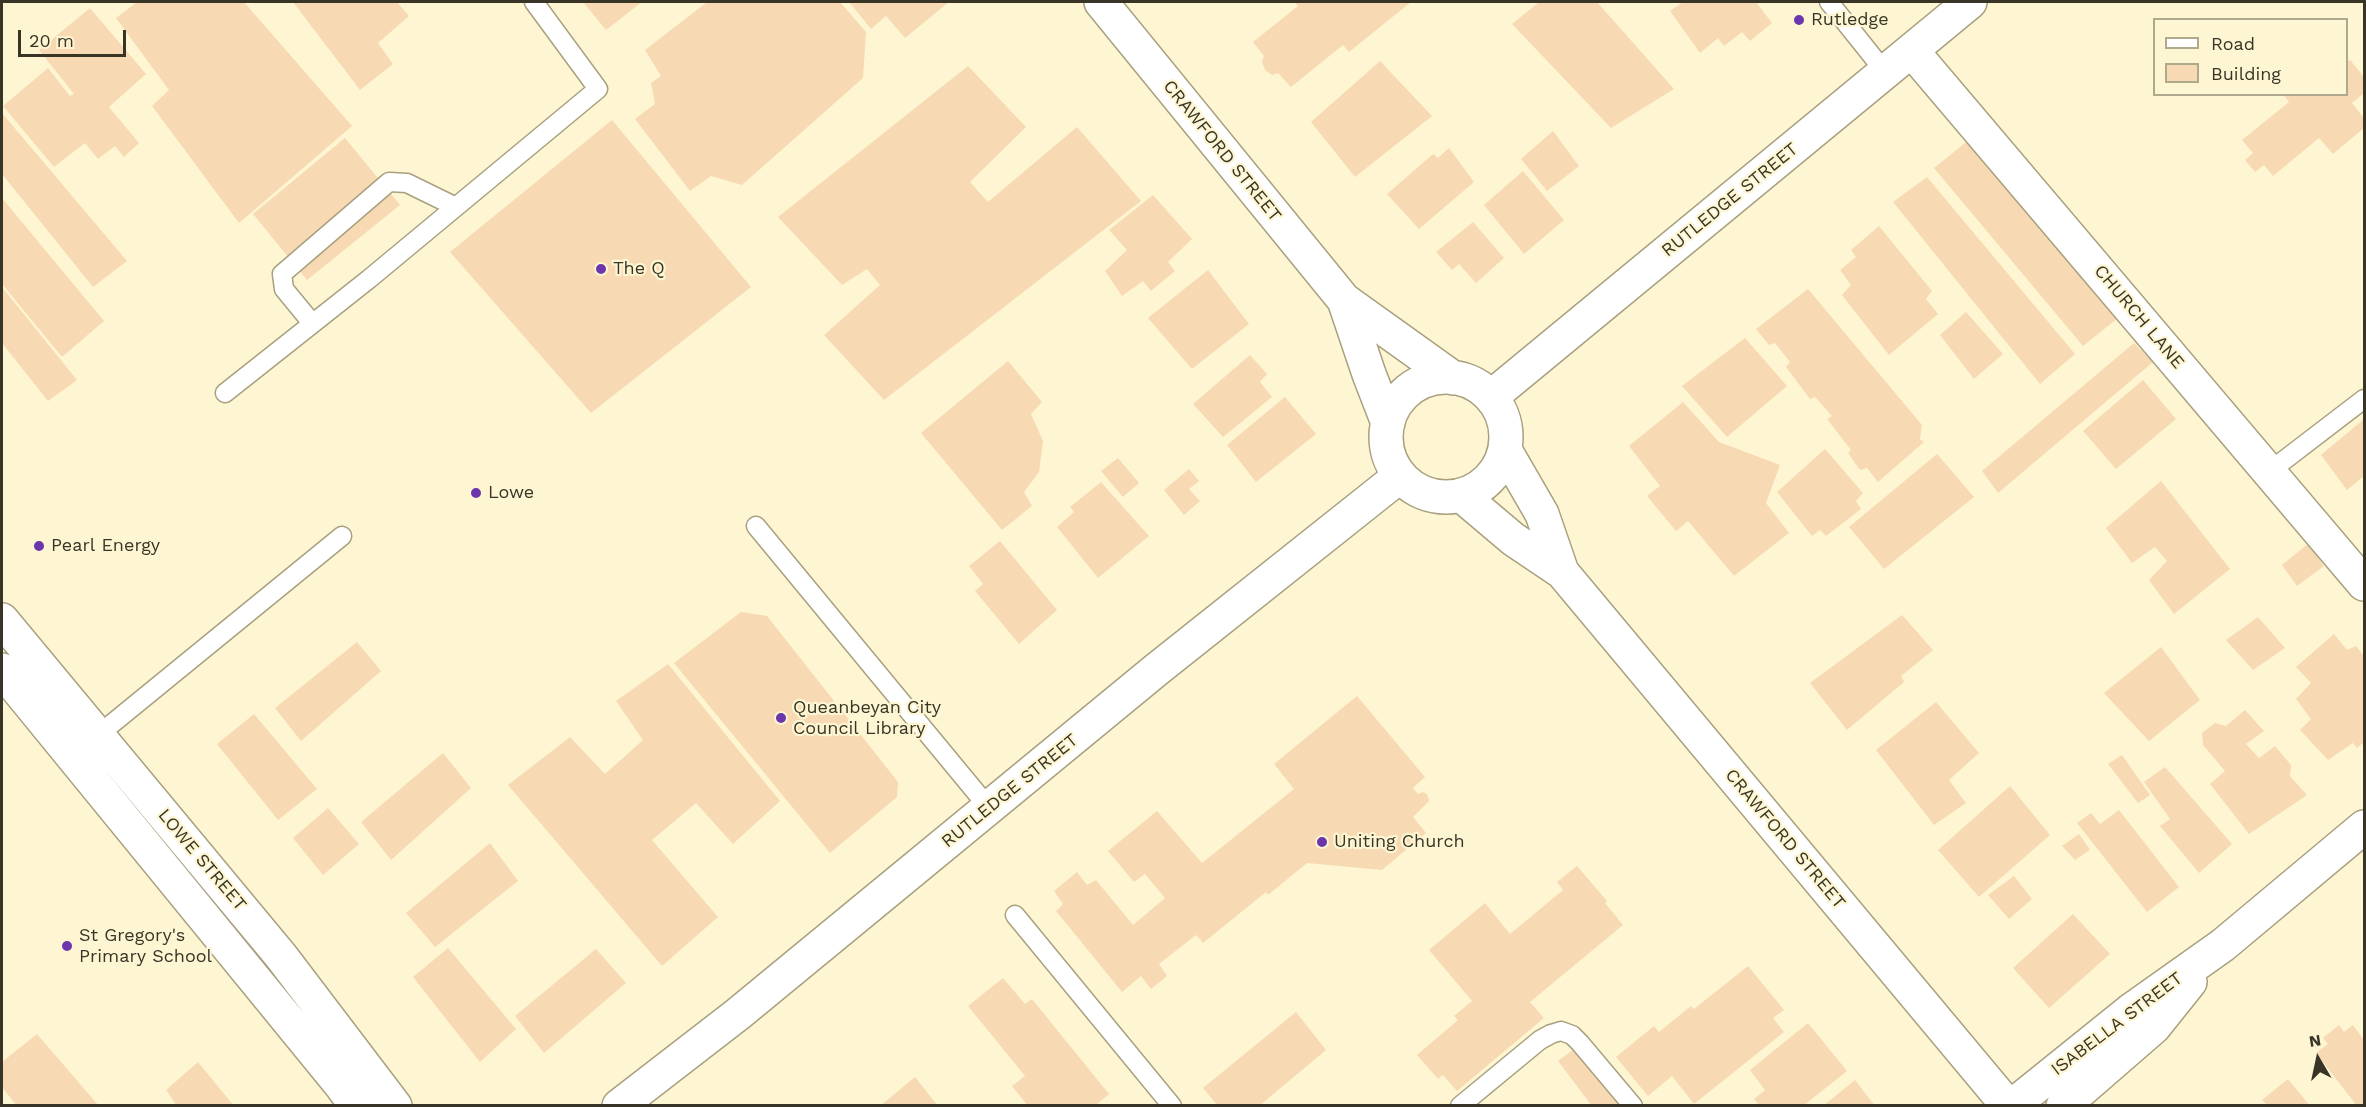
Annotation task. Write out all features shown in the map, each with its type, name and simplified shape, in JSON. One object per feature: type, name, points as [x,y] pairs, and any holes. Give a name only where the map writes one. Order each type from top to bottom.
[{"type":"street","name":"CRAWFORD STREET","points":[[1101,2],[1344,300],[1453,378]]},
{"type":"street","name":"RUTLEDGE STREET","points":[[1491,397],[1970,2]]},
{"type":"street","name":"CHURCH LANE","points":[[1912,51],[2364,584]]},
{"type":"street","name":"CRAWFORD STREET","points":[[1344,300],[1388,423]]},
{"type":"street","points":[[1436,378],[1453,378],[1480,387],[1491,397],[1505,422],[1505,450],[1499,465],[1489,479],[1477,489],[1461,495],[1434,496],[1422,492],[1400,476],[1392,464],[1386,436],[1388,423],[1395,406],[1406,393],[1436,378]]},
{"type":"street","name":"CRAWFORD STREET","points":[[1505,450],[1542,514],[1562,572]]},
{"type":"street","name":"RUTLEDGE STREET","points":[[619,1106],[738,1014],[1156,670],[1400,476]]},
{"type":"street","name":"CRAWFORD STREET","points":[[1461,495],[1513,539],[1562,572],[2010,1106]]},
{"type":"street","name":"LOWE STREET","points":[[2,621],[281,957],[395,1106]]},
{"type":"street","name":"LOWE STREET","points":[[2,670],[334,1076],[356,1106]]},
{"type":"street","name":"ISABELLA STREET","points":[[2010,1106],[2130,1011],[2223,945],[2364,827]]},
{"type":"street","name":"ISABELLA STREET","points":[[2063,1106],[2154,1027],[2196,974],[2223,945]]},
{"type":"lane","points":[[225,393],[598,89],[534,2]]},
{"type":"lane","points":[[1829,2],[1885,72]]},
{"type":"lane","points":[[312,323],[284,288],[282,274],[389,182],[407,183],[456,207]]},
{"type":"lane","points":[[2270,471],[2364,399]]},
{"type":"lane","points":[[756,526],[989,808]]},
{"type":"lane","points":[[70,756],[342,536]]},
{"type":"lane","points":[[1015,915],[1172,1106]]},
{"type":"lane","points":[[1460,1106],[1540,1040],[1561,1031],[1572,1035],[1580,1043],[1633,1106]]},
{"type":"building","points":[[137,2],[244,2],[352,126],[239,223],[152,106],[169,90],[116,18]]},
{"type":"building","points":[[293,2],[397,2],[409,16],[378,43],[393,64],[360,90]]},
{"type":"building","points":[[583,2],[642,2],[606,30]]},
{"type":"building","points":[[707,2],[840,2],[866,32],[863,78],[742,185],[711,176],[690,191],[635,119],[655,104],[651,83],[661,76],[645,50]]},
{"type":"building","points":[[849,2],[949,2],[905,38],[886,16],[871,29]]},
{"type":"building","points":[[1294,2],[1411,2],[1349,52],[1343,45],[1291,87],[1278,73],[1272,75],[1265,70],[1262,62],[1264,56],[1253,42],[1298,6]]},
{"type":"building","points":[[1539,2],[1597,2],[1674,89],[1611,128],[1512,24]]},
{"type":"building","points":[[1683,2],[1756,2],[1772,23],[1750,41],[1742,32],[1724,46],[1718,38],[1700,53],[1670,11]]},
{"type":"building","points":[[90,8],[146,74],[109,107],[139,143],[124,157],[115,146],[98,159],[85,143],[54,167],[3,106],[48,68],[70,96],[74,94],[39,50]]},
{"type":"building","points":[[2350,60],[2364,77],[2364,93],[2352,103],[2364,118],[2364,128],[2333,154],[2319,138],[2273,176],[2264,165],[2255,172],[2245,160],[2253,153],[2242,140],[2289,102],[2284,96],[2348,96],[2348,62]]},
{"type":"building","points":[[1380,61],[1432,116],[1355,177],[1311,122]]},
{"type":"building","points":[[968,66],[1026,127],[970,182],[988,202],[1077,127],[1141,201],[884,400],[824,335],[880,285],[867,269],[842,285],[778,217]]},
{"type":"building","points":[[2,113],[127,261],[93,287],[2,174]]},
{"type":"building","name":"The Q","points":[[612,120],[751,287],[591,413],[450,252]]},
{"type":"building","points":[[1553,131],[1579,166],[1547,191],[1521,159]]},
{"type":"building","points":[[345,138],[400,205],[307,280],[253,214]]},
{"type":"building","points":[[1970,139],[2118,318],[2083,346],[1934,168]]},
{"type":"building","points":[[1449,148],[1474,182],[1419,229],[1387,194],[1433,154],[1438,158]]},
{"type":"building","points":[[1523,171],[1564,220],[1524,254],[1484,205]]},
{"type":"building","points":[[1927,177],[2075,354],[2040,384],[1893,202]]},
{"type":"building","points":[[1153,195],[1192,239],[1168,262],[1175,271],[1151,291],[1143,281],[1122,296],[1105,271],[1127,250],[1109,230]]},
{"type":"building","points":[[2,198],[104,321],[62,357],[2,284]]},
{"type":"building","points":[[1473,222],[1504,258],[1476,283],[1459,264],[1452,270],[1436,252]]},
{"type":"building","points":[[1879,226],[1932,291],[1926,299],[1938,314],[1889,355],[1842,295],[1851,285],[1840,270],[1856,257],[1851,250]]},
{"type":"building","points":[[1208,270],[1249,324],[1192,369],[1148,318]]},
{"type":"building","points":[[2,287],[77,380],[48,401],[2,343]]},
{"type":"building","points":[[1808,289],[1922,425],[1920,439],[1924,442],[1878,482],[1867,468],[1860,470],[1848,453],[1851,450],[1827,419],[1832,416],[1815,397],[1810,399],[1786,367],[1790,362],[1775,343],[1769,345],[1756,329]]},
{"type":"building","points":[[1966,312],[2003,354],[1974,379],[1940,335]]},
{"type":"building","points":[[1745,338],[1787,386],[1727,437],[1682,386]]},
{"type":"building","points":[[2134,343],[2153,362],[1998,493],[1982,471]]},
{"type":"building","points":[[1250,355],[1267,374],[1260,382],[1272,397],[1223,437],[1193,404]]},
{"type":"building","points":[[1008,361],[1042,402],[1031,414],[1043,441],[1039,472],[1024,492],[1032,506],[1002,530],[921,433]]},
{"type":"building","points":[[2143,380],[2176,419],[2116,469],[2083,431]]},
{"type":"building","points":[[1285,397],[1316,434],[1256,482],[1227,445]]},
{"type":"building","points":[[1683,402],[1719,442],[1780,465],[1766,503],[1789,533],[1734,576],[1688,521],[1676,531],[1647,496],[1660,486],[1629,446]]},
{"type":"building","points":[[2364,419],[2364,476],[2347,490],[2321,455]]},
{"type":"building","points":[[1825,449],[1863,493],[1856,501],[1861,509],[1826,536],[1820,530],[1812,536],[1777,492]]},
{"type":"building","points":[[1937,454],[1974,497],[1884,569],[1849,527]]},
{"type":"building","points":[[1118,458],[1139,483],[1123,497],[1101,471]]},
{"type":"building","points":[[1189,469],[1199,481],[1189,489],[1200,501],[1184,515],[1164,490]]},
{"type":"building","points":[[2161,481],[2230,569],[2174,614],[2149,580],[2167,561],[2155,547],[2132,563],[2106,528]]},
{"type":"building","points":[[1101,482],[1149,536],[1098,578],[1057,527],[1074,512],[1070,507]]},
{"type":"building","points":[[1000,541],[1057,610],[1019,644],[975,591],[983,584],[969,566]]},
{"type":"building","points":[[2308,544],[2324,566],[2297,586],[2282,565]]},
{"type":"building","points":[[741,612],[767,616],[898,782],[897,797],[830,853],[674,663]]},
{"type":"building","points":[[1902,615],[1933,650],[1901,676],[1904,682],[1847,730],[1810,683]]},
{"type":"building","points":[[2258,617],[2285,648],[2253,670],[2226,640]]},
{"type":"building","points":[[2334,634],[2347,650],[2356,646],[2364,656],[2364,742],[2357,748],[2353,743],[2328,760],[2300,730],[2311,719],[2296,699],[2311,683],[2296,667]]},
{"type":"building","points":[[357,642],[381,671],[301,741],[275,708]]},
{"type":"building","points":[[2161,647],[2200,700],[2149,741],[2104,693]]},
{"type":"building","points":[[668,664],[780,801],[733,844],[696,803],[652,840],[718,917],[662,966],[508,785],[570,737],[605,774],[643,740],[616,701]]},
{"type":"building","name":"Uniting Church","points":[[1357,696],[1425,777],[1413,788],[1418,794],[1423,792],[1427,794],[1429,801],[1413,817],[1426,833],[1382,870],[1307,863],[1268,895],[1266,892],[1203,943],[1196,935],[1159,964],[1167,976],[1151,989],[1141,976],[1122,992],[1056,911],[1063,904],[1054,891],[1077,872],[1087,885],[1096,880],[1133,925],[1165,898],[1145,874],[1134,882],[1108,851],[1157,811],[1202,863],[1294,789],[1274,764]]},
{"type":"building","points":[[1936,702],[1979,753],[1949,780],[1966,803],[1934,825],[1876,750]]},
{"type":"building","points":[[2245,710],[2264,731],[2246,744],[2259,758],[2275,746],[2291,765],[2290,776],[2307,795],[2249,834],[2210,784],[2225,771],[2203,745],[2202,733],[2215,723],[2226,726]]},
{"type":"building","points":[[254,714],[317,789],[278,820],[217,744]]},
{"type":"building","points":[[443,753],[471,788],[391,860],[361,822]]},
{"type":"building","points":[[2122,755],[2150,795],[2138,803],[2108,764]]},
{"type":"building","points":[[2165,767],[2232,844],[2199,873],[2160,826],[2170,819],[2144,782]]},
{"type":"building","points":[[2010,786],[2050,835],[1979,897],[1938,850]]},
{"type":"building","points":[[328,808],[359,844],[323,875],[293,838]]},
{"type":"building","points":[[2119,810],[2179,887],[2147,912],[2077,823],[2091,813],[2100,824]]},
{"type":"building","points":[[2079,834],[2090,850],[2075,860],[2062,846]]},
{"type":"building","points":[[490,843],[518,881],[435,947],[406,913]]},
{"type":"building","points":[[1577,866],[1607,901],[1605,903],[1623,925],[1530,1002],[1544,1018],[1457,1091],[1443,1075],[1438,1079],[1417,1055],[1458,1020],[1454,1016],[1472,1001],[1429,950],[1485,903],[1510,934],[1563,890],[1557,882]]},
{"type":"building","points":[[2014,876],[2032,899],[2009,919],[1988,895]]},
{"type":"building","points":[[2073,914],[2110,954],[2049,1008],[2013,968]]},
{"type":"building","points":[[448,948],[516,1029],[480,1062],[413,977]]},
{"type":"building","points":[[596,949],[626,983],[544,1053],[515,1016]]},
{"type":"building","points":[[1748,966],[1784,1010],[1773,1018],[1784,1032],[1694,1104],[1672,1076],[1648,1096],[1616,1057],[1654,1026],[1659,1032],[1691,1006],[1694,1009]]},
{"type":"building","points":[[1003,978],[1025,1004],[1032,999],[1109,1094],[1095,1106],[1028,1106],[1012,1086],[1025,1076],[968,1006]]},
{"type":"building","points":[[1296,1012],[1326,1050],[1259,1106],[1218,1106],[1203,1088]]},
{"type":"building","points":[[1808,1023],[1847,1071],[1803,1106],[1760,1106],[1754,1099],[1765,1090],[1750,1070]]},
{"type":"building","points":[[2339,1025],[2344,1032],[2353,1025],[2364,1040],[2364,1106],[2357,1106],[2316,1053],[2328,1044],[2323,1038]]},
{"type":"building","points":[[37,1034],[99,1106],[17,1106],[2,1087],[2,1062]]},
{"type":"building","points":[[1574,1049],[1620,1106],[1592,1106],[1558,1061]]},
{"type":"building","points":[[198,1062],[234,1106],[177,1106],[166,1090]]},
{"type":"building","points":[[915,1077],[938,1106],[880,1106]]},
{"type":"building","points":[[2288,1079],[2310,1106],[2263,1106],[2266,1104],[2262,1100]]},
{"type":"building","points":[[1855,1080],[1875,1106],[1823,1106]]},
{"type":"place","name":"Rutledge","points":[[1799,20]]},
{"type":"place","name":"The Q","points":[[601,269]]},
{"type":"place","name":"Lowe","points":[[476,493]]},
{"type":"place","name":"Pearl Energy","points":[[39,546]]},
{"type":"place","name":"Queanbeyan City Council Library","points":[[781,718]]},
{"type":"place","name":"Uniting Church","points":[[1322,842]]},
{"type":"place","name":"St Gregory's Primary School","points":[[67,946]]}]
